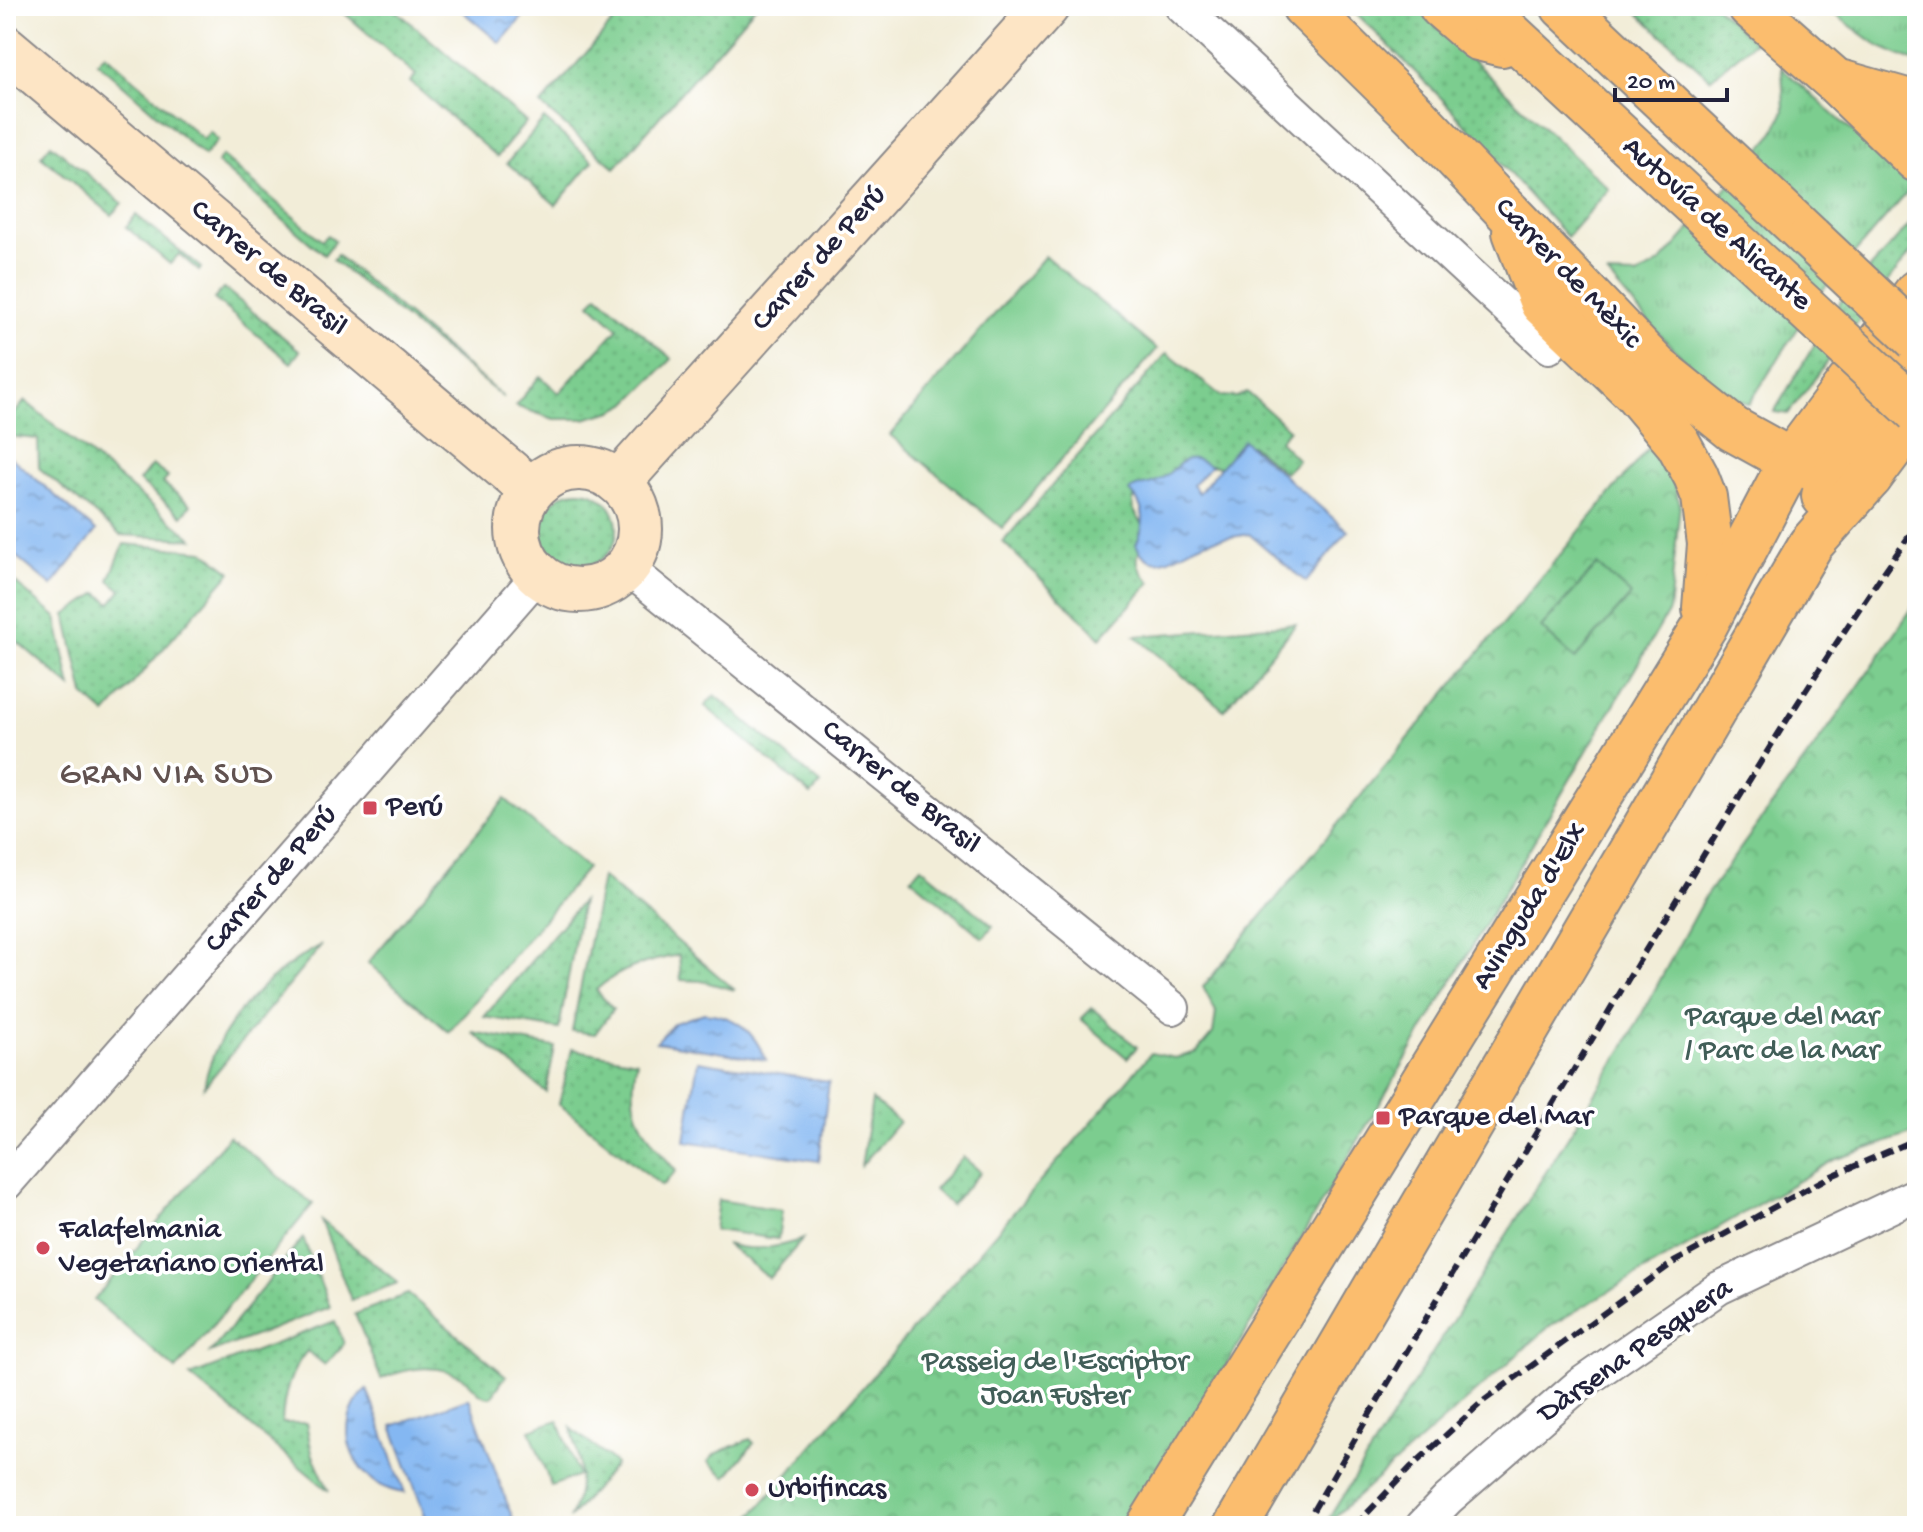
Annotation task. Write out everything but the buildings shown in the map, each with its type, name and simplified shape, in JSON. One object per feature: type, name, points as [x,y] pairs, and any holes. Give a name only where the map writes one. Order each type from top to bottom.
[{"type":"main road","name":"Carrer de Mèxic","points":[[1304,6],[1416,116],[1657,368],[1733,429],[1830,471]]},
{"type":"main road","points":[[1441,6],[1478,38],[1526,49]]},
{"type":"main road","name":"Autovía de Alicante","points":[[1480,6],[1917,412]]},
{"type":"main road","name":"Autovía de Alicante","points":[[1563,6],[1917,339]]},
{"type":"main road","points":[[1750,6],[1834,80],[1917,160]]},
{"type":"main road","points":[[1834,80],[1917,104]]},
{"type":"main road","points":[[1507,213],[1542,303],[1636,393],[1678,443],[1696,476],[1704,497],[1710,544],[1704,627]]},
{"type":"main road","name":"Avinguda d'Elx","points":[[1236,1526],[1811,544],[1830,471],[1917,292]]},
{"type":"main road","name":"Avinguda d'Elx","points":[[1149,1526],[1704,627],[1830,471],[1917,355]]},
{"type":"main road","name":"Avinguda d'Elx","points":[[1830,471],[1917,412]]},
{"type":"street","points":[[1181,6],[1549,347]]},
{"type":"street","name":"Carrer de Perú","points":[[619,482],[1033,16]]},
{"type":"street","name":"Carrer de Brasil","points":[[6,48],[531,490]]},
{"type":"street","points":[[566,468],[596,469],[619,482],[631,495],[640,517],[639,542],[627,568],[616,579],[589,590],[557,587],[538,575],[523,556],[517,538],[521,508],[531,490],[543,479],[566,468]]},
{"type":"street","name":"Carrer de Brasil","points":[[627,568],[1173,1008]]},
{"type":"street","name":"Carrer de Perú","points":[[6,1184],[538,575]]},
{"type":"street","name":"Dàrsena Pesquera","points":[[1423,1525],[1448,1499],[1579,1385],[1719,1288],[1917,1194]]},
{"type":"green space","points":[[346,6],[402,6],[398,12],[526,122],[497,157],[410,82],[416,75],[342,11]]},
{"type":"green space","points":[[627,6],[756,6],[615,168],[541,105]]},
{"type":"green space","points":[[1349,6],[1415,6],[1609,189],[1567,237],[1443,100]]},
{"type":"green space","points":[[1630,6],[1715,6],[1754,42],[1710,79]]},
{"type":"green space","points":[[1823,6],[1917,6],[1917,63],[1880,47]]},
{"type":"green space","points":[[105,54],[203,139],[210,132],[218,140],[204,156],[97,62]]},
{"type":"green space","points":[[1782,68],[1913,186],[1822,291],[1749,404],[1729,394],[1690,365],[1608,275],[1637,276],[1661,262],[1772,136],[1784,111]]},
{"type":"green space","points":[[544,119],[593,161],[556,205],[507,163]]},
{"type":"green space","points":[[51,144],[122,203],[112,215],[41,156]]},
{"type":"green space","points":[[222,156],[322,241],[328,235],[335,241],[324,255],[217,163]]},
{"type":"green space","points":[[136,215],[201,268],[199,271],[179,254],[170,264],[126,227]]},
{"type":"green space","points":[[1917,216],[1917,244],[1788,414],[1774,412],[1840,302]]},
{"type":"green space","points":[[337,255],[504,398],[333,260]]},
{"type":"green space","points":[[1045,256],[1157,349],[1002,528],[890,435]]},
{"type":"green space","points":[[224,288],[300,351],[291,363],[214,299]]},
{"type":"green space","points":[[598,295],[672,359],[627,404],[613,411],[584,419],[554,419],[515,406],[540,376],[559,393],[618,328],[590,303]]},
{"type":"green space","points":[[1167,353],[1221,396],[1237,397],[1247,392],[1289,429],[1279,441],[1298,460],[1285,473],[1251,445],[1226,473],[1220,467],[1207,464],[1137,492],[1133,507],[1146,528],[1138,562],[1151,582],[1101,638],[1003,542]]},
{"type":"green space","points":[[25,401],[193,539],[120,535],[39,468],[38,439],[6,436],[6,423]]},
{"type":"green space","name":"Passeig de l'Escriptor Joan Fuster","points":[[1659,435],[1680,504],[1669,611],[1132,1526],[743,1526],[1151,1053],[1175,1058],[1197,1052],[1213,1033],[1216,1012],[1203,987]]},
{"type":"green space","points":[[152,465],[168,477],[163,483],[191,505],[182,516],[139,481]]},
{"type":"green space","points":[[579,491],[594,494],[606,502],[614,514],[617,529],[614,544],[606,556],[594,564],[579,567],[564,564],[552,556],[544,544],[541,529],[544,514],[552,502],[564,494]]},
{"type":"green space","points":[[124,544],[204,551],[231,572],[106,714],[84,695],[66,615],[98,593],[111,603],[121,590],[109,580]]},
{"type":"green space","points":[[1597,565],[1631,595],[1575,659],[1541,628]]},
{"type":"green space","points":[[6,575],[56,617],[71,687],[6,632]]},
{"type":"green space","name":"Parque del Mar / Parc de la Mar","points":[[1917,601],[1917,1132],[1834,1160],[1550,1326],[1324,1526],[1623,1049],[1704,898]]},
{"type":"green space","points":[[1296,624],[1224,710],[1135,636]]},
{"type":"green space","points":[[715,695],[821,784],[811,795],[705,706]]},
{"type":"green space","points":[[505,799],[587,868],[449,1032],[368,963]]},
{"type":"green space","points":[[921,867],[993,926],[983,938],[911,878]]},
{"type":"green space","points":[[602,877],[735,990],[701,981],[681,980],[679,955],[656,960],[625,971],[596,990],[613,1009],[595,1034],[572,1031]]},
{"type":"green space","points":[[582,901],[559,1029],[484,1017]]},
{"type":"green space","points":[[322,945],[204,1087],[219,1043],[247,1003],[283,970]]},
{"type":"green space","points":[[1092,1008],[1137,1047],[1127,1058],[1081,1019]]},
{"type":"green space","points":[[472,1032],[555,1047],[546,1092]]},
{"type":"green space","points":[[572,1049],[637,1061],[634,1094],[640,1121],[676,1171],[662,1186],[559,1104]]},
{"type":"green space","points":[[872,1100],[899,1122],[861,1166]]},
{"type":"green space","points":[[229,1136],[313,1204],[176,1370],[94,1300]]},
{"type":"green space","points":[[963,1157],[981,1172],[951,1205],[934,1190]]},
{"type":"green space","points":[[718,1200],[782,1210],[778,1239],[714,1230]]},
{"type":"green space","points":[[321,1220],[398,1283],[351,1300]]},
{"type":"green space","points":[[303,1238],[330,1307],[210,1353]]},
{"type":"green space","points":[[803,1239],[769,1278],[726,1244],[764,1248]]},
{"type":"green space","points":[[408,1294],[506,1376],[491,1397],[481,1394],[456,1374],[435,1369],[413,1369],[381,1379],[355,1314]]},
{"type":"green space","points":[[335,1321],[344,1344],[325,1365],[307,1351],[288,1385],[282,1423],[306,1423],[312,1453],[329,1491],[190,1376]]},
{"type":"green space","points":[[558,1420],[579,1476],[551,1486],[530,1430]]},
{"type":"green space","points":[[571,1428],[616,1464],[569,1519],[580,1474]]},
{"type":"green space","points":[[750,1439],[754,1443],[726,1477],[708,1462],[715,1454]]},
{"type":"water","points":[[456,6],[532,6],[500,43]]},
{"type":"water","points":[[1243,440],[1348,531],[1306,582],[1249,534],[1205,542],[1168,560],[1159,561],[1143,555],[1136,544],[1142,530],[1143,516],[1130,491],[1163,478],[1181,463],[1193,459],[1211,466],[1193,485],[1199,493]]},
{"type":"water","points":[[6,453],[96,531],[52,586],[6,548]]},
{"type":"water","points":[[704,1013],[726,1017],[742,1026],[756,1041],[766,1060],[656,1042],[674,1023]]},
{"type":"water","points":[[698,1061],[829,1082],[819,1161],[685,1141]]},
{"type":"water","points":[[367,1389],[405,1493],[377,1483],[356,1462],[348,1434],[349,1419],[355,1404]]},
{"type":"water","points":[[469,1398],[515,1525],[429,1526],[392,1426]]},
{"type":"railway","points":[[1304,1526],[1712,841],[1812,681],[1917,525]]},
{"type":"railway","points":[[1355,1526],[1410,1468],[1482,1402],[1674,1262],[1827,1178],[1917,1139]]},
{"type":"place","name":"Perú","points":[[370,808]]},
{"type":"place","name":"Parque del Mar","points":[[1383,1118]]},
{"type":"place","name":"Falafelmania Vegetariano Oriental","points":[[43,1248]]},
{"type":"place","name":"Urbifincas","points":[[752,1490]]},
{"type":"district","name":"GRAN VIA SUD","points":[[167,776]]}]
